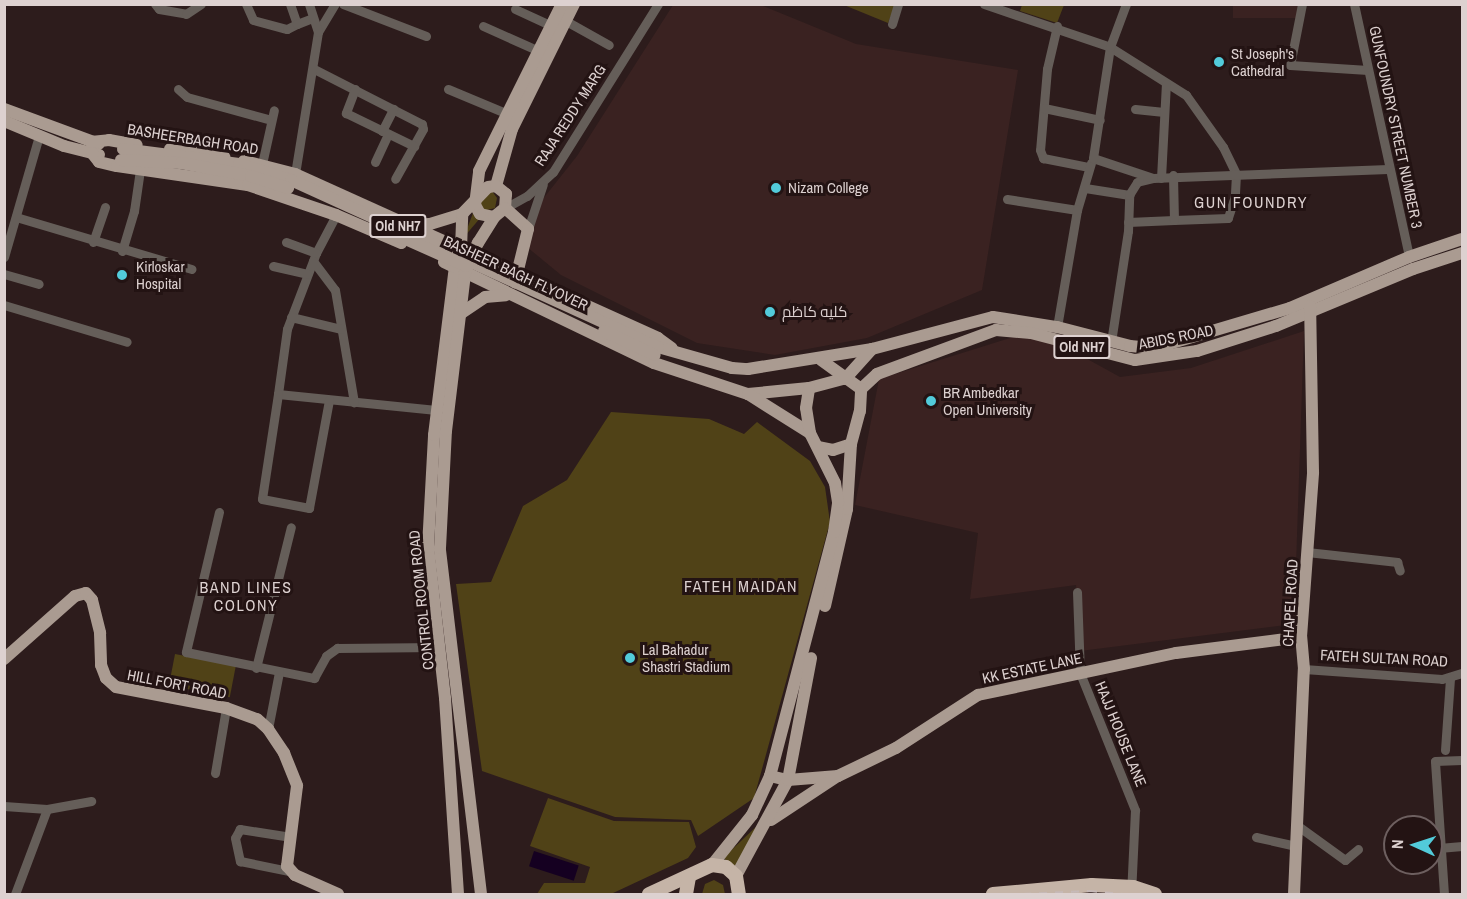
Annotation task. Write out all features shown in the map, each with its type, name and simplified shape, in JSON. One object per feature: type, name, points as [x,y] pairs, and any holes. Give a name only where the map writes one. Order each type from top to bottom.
[{"type":"highway","points":[[649,894],[712,865],[726,867],[741,889]]},
{"type":"highway","points":[[686,894],[689,877]]},
{"type":"highway","points":[[993,894],[1092,885],[1155,894]]},
{"type":"highway","points":[[663,888],[679,894]]},
{"type":"main road","points":[[494,217],[480,214],[475,196],[479,171],[562,4]]},
{"type":"main road","points":[[496,186],[501,159],[574,4]]},
{"type":"main road","name":"Old NH7","points":[[4,109],[92,148]]},
{"type":"main road","name":"Old NH7","points":[[4,121],[39,136],[92,148]]},
{"type":"main road","name":"BASHEERBAGH ROAD","points":[[92,148],[109,140],[262,164],[295,174],[658,338],[681,355]]},
{"type":"main road","points":[[92,148],[99,162],[140,170],[239,183],[336,215],[460,270],[654,363],[680,370]]},
{"type":"main road","name":"BASHEER BAGH FLYOVER","points":[[92,148],[251,176],[293,189],[656,351],[680,370]]},
{"type":"main road","points":[[408,225],[430,224],[462,214],[475,196],[485,188],[496,186],[506,194],[505,208],[528,229],[518,276],[510,295]]},
{"type":"main road","name":"RAJA REDDY MARG","points":[[466,252],[494,217],[505,208]]},
{"type":"main road","points":[[460,270],[466,252],[462,214]]},
{"type":"main road","name":"Old NH7","points":[[681,355],[748,369],[821,360],[872,349],[986,318],[1010,318],[1057,327],[1111,342],[1155,348],[1310,306],[1409,256],[1462,239]]},
{"type":"main road","name":"ABIDS ROAD","points":[[861,389],[877,374],[996,330],[1031,333],[1135,360],[1197,351],[1310,306],[1462,254]]},
{"type":"main road","name":"CONTROL ROOM ROAD","points":[[460,270],[460,314],[446,431],[435,559],[481,894]]},
{"type":"main road","name":"CONTROL ROOM ROAD","points":[[458,894],[439,647],[435,559],[436,410],[460,270]]},
{"type":"main road","points":[[460,314],[485,297],[510,295]]},
{"type":"main road","name":"CHAPEL ROAD","points":[[1294,894],[1304,669],[1301,637],[1313,472],[1310,306]]},
{"type":"main road","points":[[844,379],[872,349]]},
{"type":"main road","name":"BASHEER BAGH FLYOVER","points":[[656,351],[681,355]]},
{"type":"main road","points":[[741,889],[788,780],[806,680],[848,509],[851,444],[860,411],[861,389],[844,379],[821,360]]},
{"type":"main road","name":"Old NH7","points":[[680,370],[748,394],[809,388],[844,379]]},
{"type":"main road","points":[[809,388],[806,408],[810,434]]},
{"type":"main road","points":[[712,865],[752,815],[770,776],[808,640],[838,502],[819,447],[810,434],[748,394]]},
{"type":"main road","points":[[819,447],[833,450],[851,444]]},
{"type":"main road","name":"HILL FORT ROAD","points":[[4,659],[75,596],[86,593],[100,633],[101,665],[106,678],[116,687],[226,708],[257,719],[268,729],[284,753],[297,786],[291,837],[286,856],[292,872]]},
{"type":"main road","name":"KK ESTATE LANE","points":[[770,776],[788,780],[838,776],[896,748],[978,695],[1176,653],[1301,637]]},
{"type":"main road","points":[[770,820],[838,776]]},
{"type":"main road","points":[[292,872],[338,894]]},
{"type":"street","points":[[155,4],[159,9],[186,14],[201,4]]},
{"type":"street","points":[[246,4],[253,20],[286,29],[313,18]]},
{"type":"street","points":[[290,4],[297,24]]},
{"type":"street","points":[[309,4],[318,32]]},
{"type":"street","points":[[295,174],[314,69],[318,32],[335,4]]},
{"type":"street","points":[[343,4],[426,36]]},
{"type":"street","name":"RAJA REDDY MARG","points":[[505,208],[544,182],[585,125],[658,4]]},
{"type":"street","points":[[892,24],[898,4]]},
{"type":"street","points":[[1057,327],[1077,210],[1085,188],[1100,120],[1110,47],[1126,4]]},
{"type":"street","points":[[1302,4],[1290,65],[1368,70]]},
{"type":"street","name":"GUNFOUNDRY STREET NUMBER 3","points":[[1354,4],[1388,169],[1409,256]]},
{"type":"street","points":[[991,5],[1057,26],[1110,47],[1166,84],[1186,94],[1223,147],[1236,174],[1235,196],[1228,218],[1128,222]]},
{"type":"street","points":[[515,9],[552,26]]},
{"type":"street","points":[[566,21],[609,45]]},
{"type":"street","points":[[483,26],[539,51]]},
{"type":"street","points":[[1057,26],[1044,108],[1040,150],[1043,158],[1091,162],[1157,178]]},
{"type":"street","points":[[314,69],[423,126],[395,179]]},
{"type":"street","points":[[1157,178],[1166,84]]},
{"type":"street","points":[[178,89],[187,97],[271,120]]},
{"type":"street","points":[[448,89],[508,114]]},
{"type":"street","points":[[355,90],[346,113],[414,146]]},
{"type":"street","points":[[1044,108],[1100,120]]},
{"type":"street","points":[[375,162],[393,109]]},
{"type":"street","points":[[1135,109],[1164,112]]},
{"type":"street","points":[[262,164],[274,110]]},
{"type":"street","points":[[4,257],[39,136]]},
{"type":"street","points":[[1111,342],[1128,222],[1129,195],[1137,182],[1173,175],[1388,169]]},
{"type":"street","points":[[122,251],[134,211],[140,170]]},
{"type":"street","points":[[1173,175],[1174,220]]},
{"type":"street","points":[[528,229],[544,182]]},
{"type":"street","points":[[1085,188],[1129,195]]},
{"type":"street","points":[[1007,199],[1077,210]]},
{"type":"street","points":[[93,242],[105,207]]},
{"type":"street","points":[[329,400],[309,507],[262,500],[291,317],[314,257],[336,215]]},
{"type":"street","points":[[16,217],[122,251],[191,269]]},
{"type":"street","points":[[286,242],[314,257],[335,290],[354,402]]},
{"type":"street","points":[[273,266],[307,274]]},
{"type":"street","points":[[4,274],[39,284]]},
{"type":"street","points":[[4,305],[127,342]]},
{"type":"street","points":[[291,317],[341,329]]},
{"type":"street","points":[[278,394],[436,410]]},
{"type":"street","points":[[219,512],[185,651],[256,668],[314,678],[326,656],[337,648],[439,647]]},
{"type":"street","points":[[256,668],[291,527]]},
{"type":"street","points":[[1307,552],[1397,562],[1400,571]]},
{"type":"street","name":"HAJJ HOUSE LANE","points":[[1077,592],[1080,673],[1135,810],[1132,891]]},
{"type":"street","name":"FATEH SULTAN ROAD","points":[[1304,669],[1450,678],[1462,673]]},
{"type":"street","points":[[268,729],[279,672]]},
{"type":"street","points":[[1445,750],[1450,678]]},
{"type":"street","points":[[214,773],[226,708]]},
{"type":"street","points":[[1437,815],[1435,761],[1462,760]]},
{"type":"street","points":[[4,806],[47,809],[91,801]]},
{"type":"street","points":[[15,894],[47,809]]},
{"type":"street","points":[[1298,826],[1346,860],[1358,849]]},
{"type":"street","points":[[291,837],[240,829],[235,838],[240,861],[292,872]]},
{"type":"street","points":[[1256,837],[1296,846]]},
{"type":"street","points":[[1443,848],[1462,846]]},
{"type":"street","points":[[1442,875],[1444,894]]},
{"type":"shaded area","points":[[892,4],[895,6],[888,23],[844,5]]},
{"type":"shaded area","name":"Nizam College","points":[[673,5],[761,5],[856,44],[1018,70],[982,290],[867,338],[775,355],[697,343],[561,275],[527,247],[527,219],[577,156]]},
{"type":"shaded area","points":[[1022,5],[1064,5],[1057,23],[1020,11]]},
{"type":"shaded area","points":[[1233,5],[1298,5],[1298,18],[1233,18]]},
{"type":"shaded area","points":[[492,191],[497,198],[495,208],[487,210],[464,237],[476,205]]},
{"type":"shaded area","points":[[1304,331],[1294,624],[1080,651],[1076,585],[970,599],[978,533],[855,505],[879,379],[1023,334],[1080,355],[1120,377],[1191,368]]},
{"type":"shaded area","name":"Lal Bahadur Shastri Stadium","points":[[611,412],[709,419],[744,434],[757,422],[810,461],[825,487],[830,522],[754,798],[698,836],[691,820],[615,817],[482,771],[456,584],[491,582],[523,506],[567,480]]},
{"type":"shaded area","points":[[175,654],[236,666],[230,697],[169,685]]},
{"type":"shaded area","points":[[548,798],[614,821],[689,822],[696,847],[688,858],[611,894],[537,894],[544,883],[585,883],[590,867],[530,846]]},
{"type":"shaded area","points":[[758,825],[738,868],[723,858]]},
{"type":"shaded area","points":[[534,851],[579,866],[574,881],[529,866]]},
{"type":"shaded area","points":[[714,880],[723,885],[725,894],[702,894],[705,884]]},
{"type":"railway","points":[[1023,894],[1089,891],[1126,894]]},
{"type":"place","name":"St Joseph's Cathedral","points":[[1219,62]]},
{"type":"place","name":"Nizam College","points":[[776,188]]},
{"type":"place","name":"Kirloskar Hospital","points":[[122,275]]},
{"type":"place","name":"كليه كاظم","points":[[770,312]]},
{"type":"place","name":"BR Ambedkar Open University","points":[[931,401]]},
{"type":"place","name":"Lal Bahadur Shastri Stadium","points":[[630,658]]},
{"type":"district","name":"GUN FOUNDRY","points":[[1251,202]]},
{"type":"district","name":"FATEH MAIDAN","points":[[741,586]]},
{"type":"district","name":"BAND LINES COLONY","points":[[246,596]]}]
